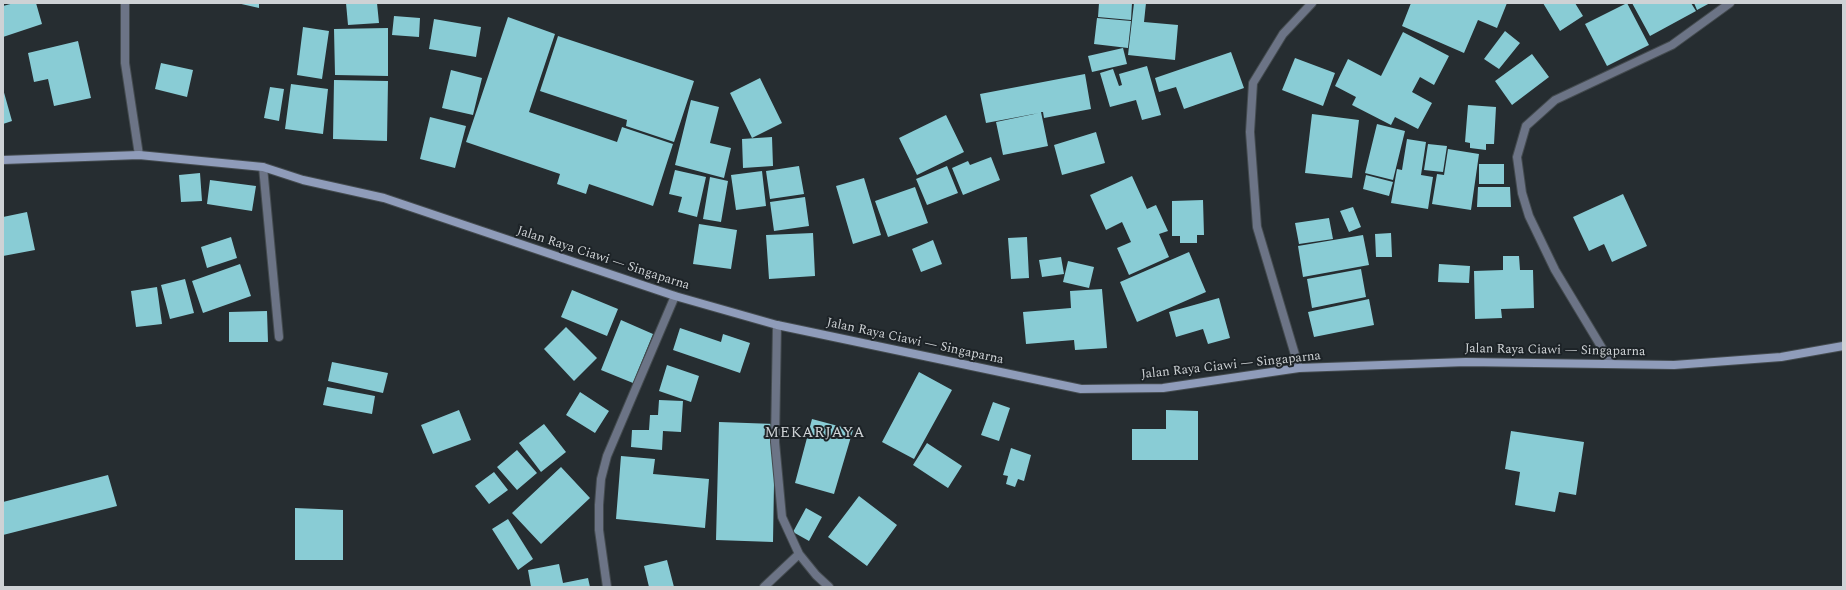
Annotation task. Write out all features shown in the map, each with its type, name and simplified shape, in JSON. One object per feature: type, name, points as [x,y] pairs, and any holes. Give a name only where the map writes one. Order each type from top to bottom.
[{"type":"main road","name":"Jalan Raya Ciawi — Singaparna","points":[[3,160],[139,155],[263,167],[303,180],[384,198],[675,296],[777,325],[1081,389],[1163,388],[1299,368],[1466,362],[1674,365],[1781,357],[1843,346]]},
{"type":"street","points":[[125,3],[125,63],[139,155]]},
{"type":"street","points":[[1299,368],[1257,227],[1250,132],[1253,83],[1282,34],[1312,3]]},
{"type":"street","points":[[1611,363],[1555,270],[1529,216],[1522,193],[1517,157],[1526,126],[1556,100],[1672,45],[1730,3]]},
{"type":"street","points":[[263,167],[279,337]]},
{"type":"street","points":[[607,587],[599,530],[601,479],[607,456],[675,296]]},
{"type":"street","points":[[777,325],[775,442],[782,517],[799,554],[816,575],[829,587]]},
{"type":"street","points":[[764,587],[799,554]]},
{"type":"building","points":[[14,3],[36,3],[42,24],[3,37],[3,6]]},
{"type":"building","points":[[237,3],[259,3],[259,8]]},
{"type":"building","points":[[346,3],[377,3],[379,23],[348,25]]},
{"type":"building","points":[[1099,3],[1132,3],[1131,20],[1098,17]]},
{"type":"building","points":[[1134,3],[1146,3],[1144,22],[1178,25],[1175,60],[1128,55]]},
{"type":"building","points":[[1411,3],[1507,3],[1497,28],[1478,20],[1464,53],[1402,26]]},
{"type":"building","points":[[1543,3],[1575,3],[1583,16],[1560,31]]},
{"type":"building","points":[[1627,3],[1649,45],[1607,66],[1585,24]]},
{"type":"building","points":[[1632,3],[1691,3],[1696,11],[1650,36]]},
{"type":"building","points":[[1694,3],[1710,3],[1697,10]]},
{"type":"building","points":[[394,16],[420,18],[419,37],[392,35]]},
{"type":"building","points":[[508,17],[555,34],[529,112],[617,142],[622,127],[673,144],[653,206],[589,184],[586,194],[557,184],[560,174],[466,142]]},
{"type":"building","points":[[1097,18],[1131,21],[1128,48],[1094,44]]},
{"type":"building","points":[[434,19],[481,27],[476,57],[429,49]]},
{"type":"building","points":[[303,27],[329,31],[322,79],[297,75]]},
{"type":"building","points":[[388,28],[388,76],[335,75],[334,29]]},
{"type":"building","points":[[1505,31],[1520,43],[1499,69],[1484,59]]},
{"type":"building","points":[[1403,32],[1449,56],[1434,85],[1420,77],[1412,92],[1432,103],[1418,129],[1395,117],[1391,125],[1352,105],[1356,97],[1335,86],[1348,59],[1381,76]]},
{"type":"building","points":[[558,36],[694,81],[674,142],[626,126],[627,120],[540,91]]},
{"type":"building","points":[[78,41],[91,98],[54,106],[48,79],[34,82],[28,53]]},
{"type":"building","points":[[1123,48],[1127,64],[1092,72],[1088,56]]},
{"type":"building","points":[[1231,52],[1244,88],[1184,109],[1176,87],[1159,92],[1155,78]]},
{"type":"building","points":[[1532,54],[1549,77],[1512,105],[1495,81]]},
{"type":"building","points":[[1295,58],[1335,73],[1323,106],[1282,90]]},
{"type":"building","points":[[161,63],[193,70],[187,97],[155,89]]},
{"type":"building","points":[[1147,66],[1161,115],[1142,120],[1136,100],[1110,107],[1100,73],[1113,69],[1119,86],[1122,85],[1119,74]]},
{"type":"building","points":[[451,70],[482,78],[473,115],[442,108]]},
{"type":"building","points":[[1085,74],[1091,109],[1044,118],[1043,112],[1041,112],[1048,146],[1003,155],[996,122],[1039,113],[986,123],[980,94]]},
{"type":"building","points":[[760,78],[782,123],[752,138],[730,93]]},
{"type":"building","points":[[334,80],[388,81],[387,141],[333,139]]},
{"type":"building","points":[[291,84],[328,89],[323,134],[285,129]]},
{"type":"building","points":[[270,87],[284,89],[279,121],[264,118]]},
{"type":"building","points":[[3,89],[12,121],[3,124]]},
{"type":"building","points":[[691,100],[719,107],[710,143],[731,148],[724,178],[675,165]]},
{"type":"building","points":[[1468,105],[1496,107],[1494,144],[1486,144],[1486,150],[1470,148],[1470,143],[1465,142]]},
{"type":"building","points":[[1312,114],[1359,120],[1352,178],[1305,173]]},
{"type":"building","points":[[946,115],[964,152],[917,175],[899,138]]},
{"type":"building","points":[[430,117],[466,126],[455,168],[420,159]]},
{"type":"building","points":[[1377,124],[1405,131],[1393,180],[1365,173]]},
{"type":"building","points":[[1096,132],[1105,163],[1062,175],[1054,145]]},
{"type":"building","points":[[772,137],[773,166],[743,168],[742,139]]},
{"type":"building","points":[[1407,139],[1426,142],[1421,175],[1433,177],[1428,209],[1391,203],[1397,169],[1402,170]]},
{"type":"building","points":[[1428,144],[1447,146],[1443,172],[1424,170]]},
{"type":"building","points":[[1448,149],[1479,154],[1471,210],[1432,204],[1437,174],[1444,175]]},
{"type":"building","points":[[991,157],[1000,180],[963,195],[952,168],[968,161],[970,165]]},
{"type":"building","points":[[1479,164],[1504,164],[1504,184],[1479,184]]},
{"type":"building","points":[[799,166],[804,194],[770,199],[766,171]]},
{"type":"building","points":[[947,166],[958,193],[927,205],[916,179]]},
{"type":"building","points":[[675,170],[706,177],[697,217],[678,212],[682,197],[669,194]]},
{"type":"building","points":[[762,171],[766,206],[736,210],[731,175]]},
{"type":"building","points":[[200,173],[202,201],[181,202],[179,175]]},
{"type":"building","points":[[1366,175],[1393,182],[1389,196],[1363,189]]},
{"type":"building","points":[[1132,176],[1147,209],[1156,205],[1168,231],[1159,234],[1169,257],[1129,275],[1117,248],[1131,242],[1122,222],[1106,230],[1090,195]]},
{"type":"building","points":[[710,177],[728,181],[721,222],[703,219]]},
{"type":"building","points":[[864,178],[881,235],[853,244],[836,186]]},
{"type":"building","points":[[210,180],[256,186],[252,211],[207,204]]},
{"type":"building","points":[[915,187],[928,223],[888,237],[875,201]]},
{"type":"building","points":[[1478,187],[1510,187],[1511,207],[1477,207]]},
{"type":"building","points":[[1623,194],[1647,246],[1612,262],[1604,244],[1589,251],[1573,217]]},
{"type":"building","points":[[805,197],[809,226],[774,231],[770,202]]},
{"type":"building","points":[[1203,200],[1204,235],[1197,235],[1197,243],[1180,243],[1180,236],[1172,236],[1172,201]]},
{"type":"building","points":[[1353,207],[1361,227],[1349,232],[1340,211]]},
{"type":"building","points":[[27,212],[35,250],[3,256],[3,217]]},
{"type":"building","points":[[1329,218],[1333,239],[1299,244],[1295,223]]},
{"type":"building","points":[[699,224],[737,230],[731,269],[693,264]]},
{"type":"building","points":[[813,233],[815,276],[769,279],[766,235]]},
{"type":"building","points":[[1391,233],[1392,257],[1376,257],[1375,234]]},
{"type":"building","points":[[1363,235],[1369,265],[1303,277],[1298,246]]},
{"type":"building","points":[[231,237],[237,258],[207,268],[201,247]]},
{"type":"building","points":[[1027,237],[1029,278],[1011,279],[1008,238]]},
{"type":"building","points":[[933,240],[942,264],[921,272],[912,249]]},
{"type":"building","points":[[1189,252],[1206,292],[1137,322],[1120,282]]},
{"type":"building","points":[[1503,256],[1519,256],[1520,270],[1533,270],[1534,308],[1501,309],[1502,318],[1475,319],[1474,271],[1503,270]]},
{"type":"building","points":[[1061,257],[1064,274],[1042,277],[1039,260]]},
{"type":"building","points":[[1068,261],[1094,267],[1089,288],[1063,282]]},
{"type":"building","points":[[240,264],[251,296],[203,313],[192,281]]},
{"type":"building","points":[[1439,264],[1470,266],[1469,283],[1438,282]]},
{"type":"building","points":[[1361,269],[1366,297],[1312,308],[1307,279]]},
{"type":"building","points":[[185,279],[194,313],[170,319],[161,285]]},
{"type":"building","points":[[157,287],[162,324],[136,327],[131,291]]},
{"type":"building","points":[[1102,289],[1107,348],[1075,350],[1074,340],[1026,344],[1023,312],[1071,308],[1070,291]]},
{"type":"building","points":[[572,290],[618,309],[607,336],[561,317]]},
{"type":"building","points":[[1219,298],[1230,338],[1208,344],[1203,329],[1176,337],[1169,312]]},
{"type":"building","points":[[1369,299],[1374,325],[1314,337],[1308,312]]},
{"type":"building","points":[[267,311],[268,342],[229,342],[229,312]]},
{"type":"building","points":[[621,320],[653,334],[633,383],[601,370]]},
{"type":"building","points":[[566,327],[597,358],[574,381],[544,349]]},
{"type":"building","points":[[680,328],[721,342],[723,334],[750,343],[740,373],[673,350]]},
{"type":"building","points":[[332,362],[388,373],[383,393],[328,381]]},
{"type":"building","points":[[667,365],[699,376],[691,402],[659,391]]},
{"type":"building","points":[[919,372],[952,390],[914,459],[882,442]]},
{"type":"building","points":[[327,387],[375,396],[372,414],[323,405]]},
{"type":"building","points":[[580,392],[609,411],[595,433],[566,415]]},
{"type":"building","points":[[659,400],[683,401],[681,432],[663,431],[662,450],[631,447],[632,430],[649,430],[650,415],[658,415]]},
{"type":"building","points":[[993,402],[1010,408],[999,441],[981,435]]},
{"type":"building","points":[[459,410],[471,440],[433,454],[421,425]]},
{"type":"building","points":[[1166,410],[1198,411],[1198,460],[1132,460],[1132,429],[1166,429]]},
{"type":"building","points":[[812,419],[853,430],[834,494],[795,483]]},
{"type":"building","points":[[719,422],[775,424],[773,542],[716,540]]},
{"type":"building","points":[[544,424],[566,452],[541,472],[519,443]]},
{"type":"building","points":[[1511,431],[1584,442],[1576,495],[1559,492],[1555,512],[1515,505],[1520,472],[1505,469]]},
{"type":"building","points":[[927,443],[962,466],[948,488],[913,465]]},
{"type":"building","points":[[1011,448],[1031,455],[1024,481],[1018,479],[1015,487],[1006,484],[1008,476],[1003,475]]},
{"type":"building","points":[[517,450],[537,473],[517,490],[497,467]]},
{"type":"building","points":[[621,456],[655,459],[653,474],[709,479],[705,528],[616,519]]},
{"type":"building","points":[[561,467],[590,498],[541,544],[512,513]]},
{"type":"building","points":[[494,472],[508,490],[489,504],[475,486]]},
{"type":"building","points":[[108,475],[117,506],[3,535],[3,502]]},
{"type":"building","points":[[859,496],[897,525],[867,566],[828,537]]},
{"type":"building","points":[[295,508],[343,510],[343,560],[295,560]]},
{"type":"building","points":[[806,508],[822,517],[809,541],[793,532]]},
{"type":"building","points":[[508,519],[533,559],[518,570],[492,529]]},
{"type":"building","points":[[667,560],[674,587],[649,587],[644,566]]},
{"type":"building","points":[[559,564],[563,583],[588,578],[590,587],[531,587],[528,570]]},
{"type":"district","name":"MEKARJAYA","points":[[815,434]]}]
